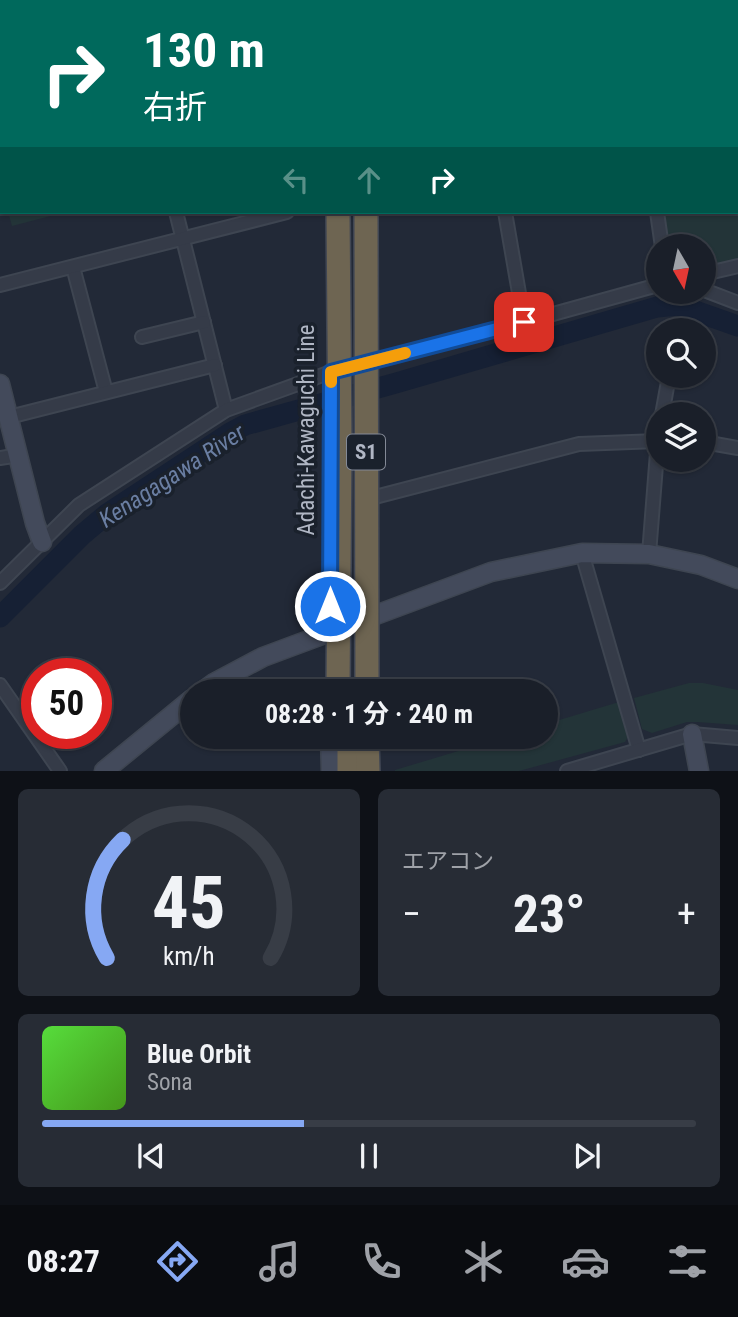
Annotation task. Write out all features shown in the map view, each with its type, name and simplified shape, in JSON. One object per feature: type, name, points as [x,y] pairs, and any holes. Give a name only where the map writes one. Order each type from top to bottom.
[{"type":"highway","name":"S1","points":[[338,214],[338,679]]},
{"type":"highway","name":"S1","points":[[365,214],[367,679]]},
{"type":"highway","points":[[340,444],[348,679]]},
{"type":"highway","points":[[338,749],[338,771]]},
{"type":"highway","points":[[349,749],[349,771]]},
{"type":"highway","points":[[367,749],[368,771]]},
{"type":"main road","name":"Adachi-Kawaguchi Line","points":[[330,679],[331,214]]},
{"type":"main road","points":[[374,214],[377,679]]},
{"type":"main road","points":[[0,384],[42,542]]},
{"type":"main road","points":[[222,679],[263,657],[491,572],[582,553],[649,554],[701,565],[738,579]]},
{"type":"main road","points":[[104,771],[180,709]]},
{"type":"main road","points":[[692,734],[699,771]]},
{"type":"main road","points":[[330,749],[331,771]]},
{"type":"main road","points":[[376,749],[376,771]]},
{"type":"street","points":[[177,214],[226,410]]},
{"type":"street","points":[[0,285],[278,214]]},
{"type":"street","points":[[505,214],[524,322]]},
{"type":"street","points":[[657,214],[661,234]]},
{"type":"street","points":[[716,271],[738,266]]},
{"type":"street","points":[[74,267],[106,392]]},
{"type":"street","points":[[0,583],[79,505],[226,410],[331,372],[646,288]]},
{"type":"street","points":[[716,295],[738,303]]},
{"type":"street","points":[[142,337],[204,322]]},
{"type":"street","points":[[9,417],[215,365]]},
{"type":"street","points":[[375,497],[579,444],[646,441]]},
{"type":"street","points":[[716,444],[738,448]]},
{"type":"street","points":[[0,458],[19,455]]},
{"type":"street","points":[[649,554],[655,472]]},
{"type":"street","points":[[582,553],[639,750]]},
{"type":"street","points":[[0,685],[60,771]]},
{"type":"street","points":[[568,771],[692,734],[738,738]]},
{"type":"shaded area","points":[[9,214],[58,214],[12,226]]},
{"type":"shaded area","points":[[664,214],[738,214],[738,260],[716,265],[716,234],[667,234]]},
{"type":"shaded area","points":[[689,683],[738,690],[738,725],[687,722],[652,733],[642,729],[634,698]]},
{"type":"shaded area","points":[[619,702],[629,735],[625,742],[519,771],[395,771],[465,749],[558,749],[558,720]]},
{"type":"waterway","name":"Kenagagawa River","points":[[0,617],[82,535],[107,514],[245,425],[657,307],[678,305],[738,326]]},
{"type":"slow traffic","points":[[331,382],[331,372],[405,353]]},
{"type":"route","points":[[330,606],[331,372],[524,322]]}]
